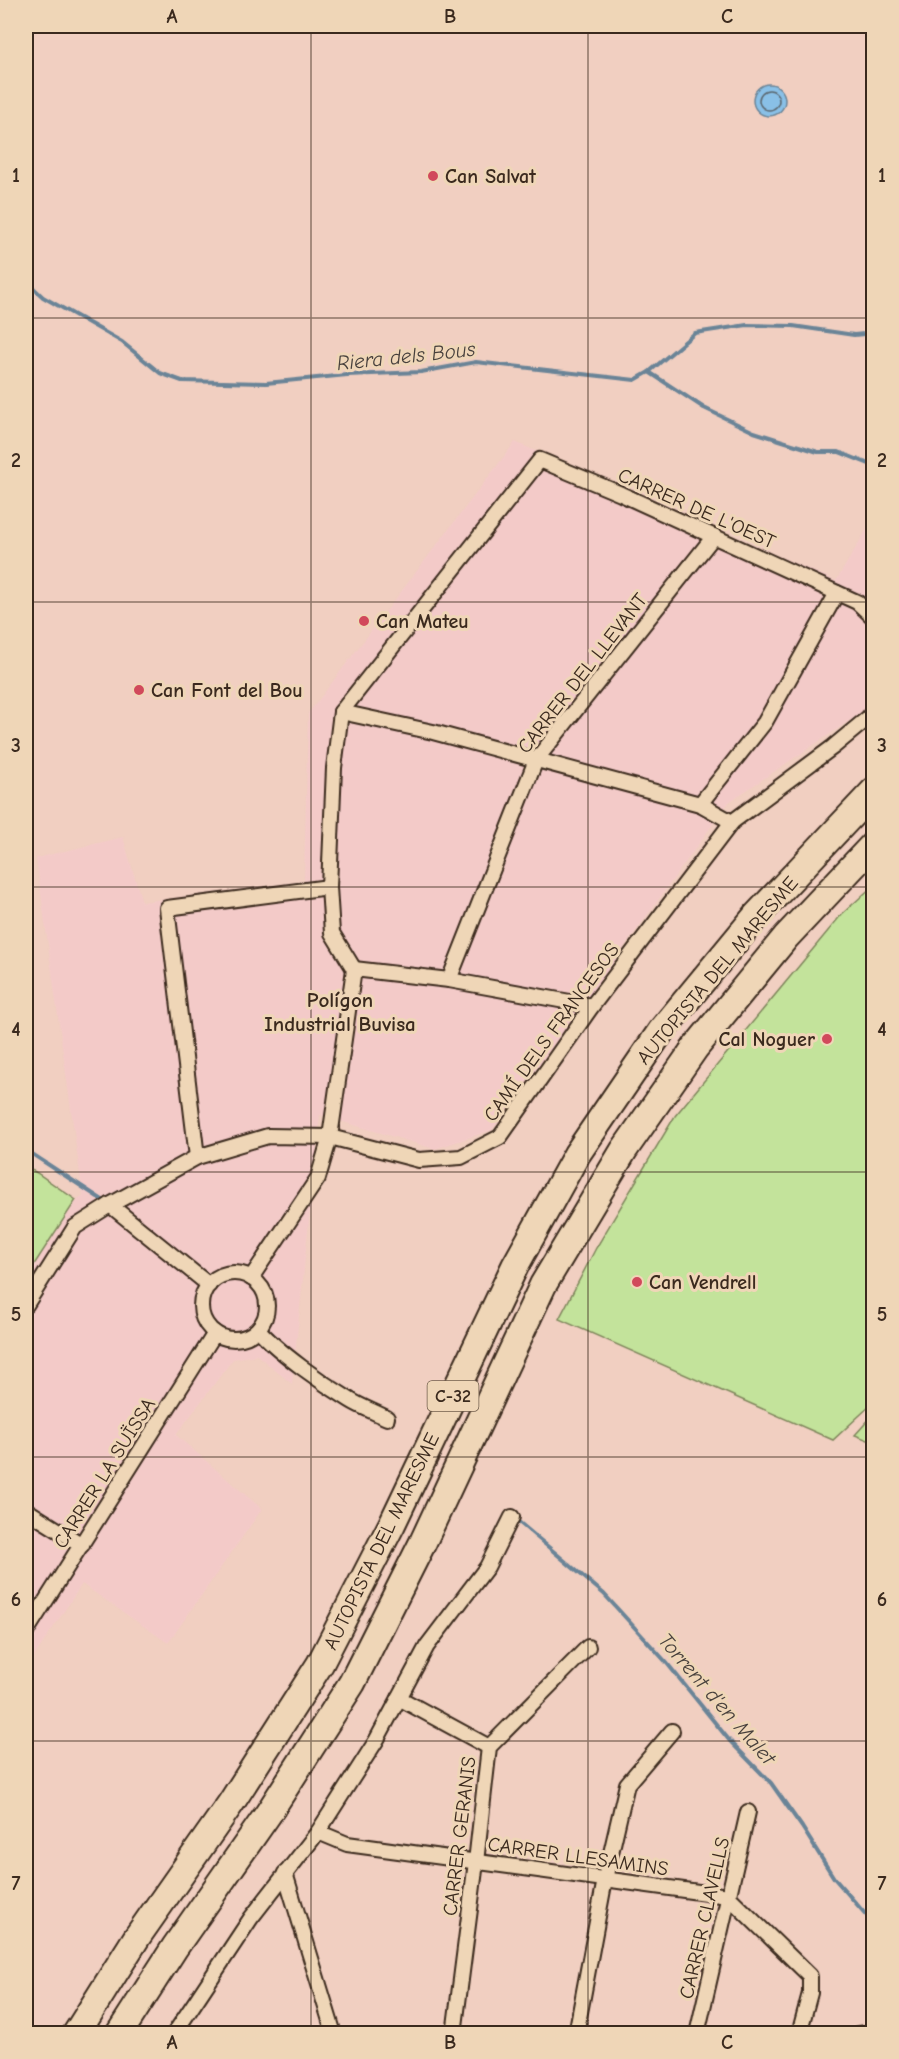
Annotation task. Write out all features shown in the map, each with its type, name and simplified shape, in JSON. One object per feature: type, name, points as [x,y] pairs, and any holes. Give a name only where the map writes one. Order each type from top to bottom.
[{"type":"highway","name":"AUTOPISTA DEL MARESME","points":[[76,2034],[137,1937],[231,1803],[321,1664],[392,1524],[515,1266],[577,1154],[661,1031],[756,916],[873,791]]},
{"type":"highway","name":"AUTOPISTA DEL MARESME","points":[[119,2034],[175,1947],[268,1814],[352,1683],[423,1542],[543,1285],[624,1149],[695,1047],[786,937],[873,843]]},
{"type":"street","name":"CARRER DE L'OEST","points":[[341,712],[540,460],[621,494],[837,593]]},
{"type":"street","name":"CARRER DEL LLEVANT","points":[[450,980],[536,760],[714,536]]},
{"type":"street","points":[[700,804],[765,722],[837,593],[857,602],[873,618]]},
{"type":"street","name":"CAMÍ DELS FRANCESOS","points":[[26,1305],[75,1227],[196,1158],[268,1136],[330,1137],[419,1160],[461,1157],[500,1137],[592,1006],[732,822],[833,747],[873,710]]},
{"type":"street","points":[[251,1278],[318,1178],[330,1137],[354,969],[332,933],[328,887],[334,768],[341,712],[433,732],[700,804],[732,822]]},
{"type":"street","points":[[196,1158],[167,908],[328,887]]},
{"type":"street","points":[[354,969],[450,980],[592,1006]]},
{"type":"street","points":[[110,1205],[209,1285]]},
{"type":"street","points":[[240,1274],[251,1278],[262,1288],[267,1302],[266,1316],[258,1329],[249,1336],[237,1339],[226,1338],[215,1333],[207,1326],[202,1316],[203,1294],[218,1277],[240,1274]]},
{"type":"street","points":[[258,1329],[310,1372],[352,1401],[387,1418]]},
{"type":"street","name":"CARRER LA SUÏSSA","points":[[26,1632],[215,1333]]},
{"type":"street","points":[[26,1510],[82,1545]]},
{"type":"street","points":[[174,2034],[250,1918],[318,1832],[376,1741],[427,1646],[487,1567],[512,1517]]},
{"type":"street","name":"CARRER GERANIS","points":[[454,2034],[489,1748],[588,1647]]},
{"type":"street","points":[[399,1698],[489,1748]]},
{"type":"street","points":[[576,2034],[605,1879],[627,1784],[672,1731]]},
{"type":"street","name":"CARRER CLAVELLS","points":[[698,2034],[748,1812]]},
{"type":"street","name":"CARRER LLESAMINS","points":[[318,1832],[347,1844],[728,1896]]},
{"type":"street","points":[[285,1874],[334,2034]]},
{"type":"street","points":[[728,1896],[810,1976],[810,1993],[799,2034]]},
{"type":"street","points":[[858,2034],[873,2032]]},
{"type":"shaded area","points":[[515,442],[836,581],[873,519],[873,705],[729,802],[492,1130],[435,1149],[320,1115],[292,1384],[257,1355],[233,1359],[176,1435],[262,1509],[168,1643],[82,1584],[26,1669],[26,1277],[76,1200],[83,1196],[36,858],[123,837],[142,902],[304,881],[308,714]]},
{"type":"green space","points":[[873,886],[873,1403],[833,1440],[559,1319],[596,1248],[675,1116],[842,914]]},
{"type":"green space","points":[[26,1167],[76,1200],[26,1277]]},
{"type":"green space","points":[[873,1415],[873,1442],[855,1435]]},
{"type":"water","points":[[769,84],[780,89],[785,100],[780,111],[769,116],[758,111],[753,100],[758,89]]},
{"type":"waterway","name":"Riera dels Bous","points":[[26,281],[43,297],[122,342],[160,373],[182,381],[266,383],[347,375],[421,372],[476,362],[635,380],[649,372],[695,333],[747,325],[793,326],[854,335],[874,333]]},
{"type":"waterway","points":[[649,372],[704,408],[754,432],[818,452],[839,452],[874,466]]},
{"type":"waterway","name":"Torrent d'en Malet","points":[[26,1150],[107,1203]]},
{"type":"waterway","name":"Torrent d'en Malet","points":[[514,1518],[604,1594],[666,1662],[729,1740],[771,1783],[834,1878],[874,1924]]},
{"type":"place","name":"Can Salvat","points":[[433,176]]},
{"type":"place","name":"Can Mateu","points":[[364,621]]},
{"type":"place","name":"Can Font del Bou","points":[[139,690]]},
{"type":"place","name":"Cal Noguer","points":[[827,1039]]},
{"type":"place","name":"Can Vendrell","points":[[637,1282]]},
{"type":"district","name":"Polígon Industrial Buvisa","points":[[340,1012]]}]
